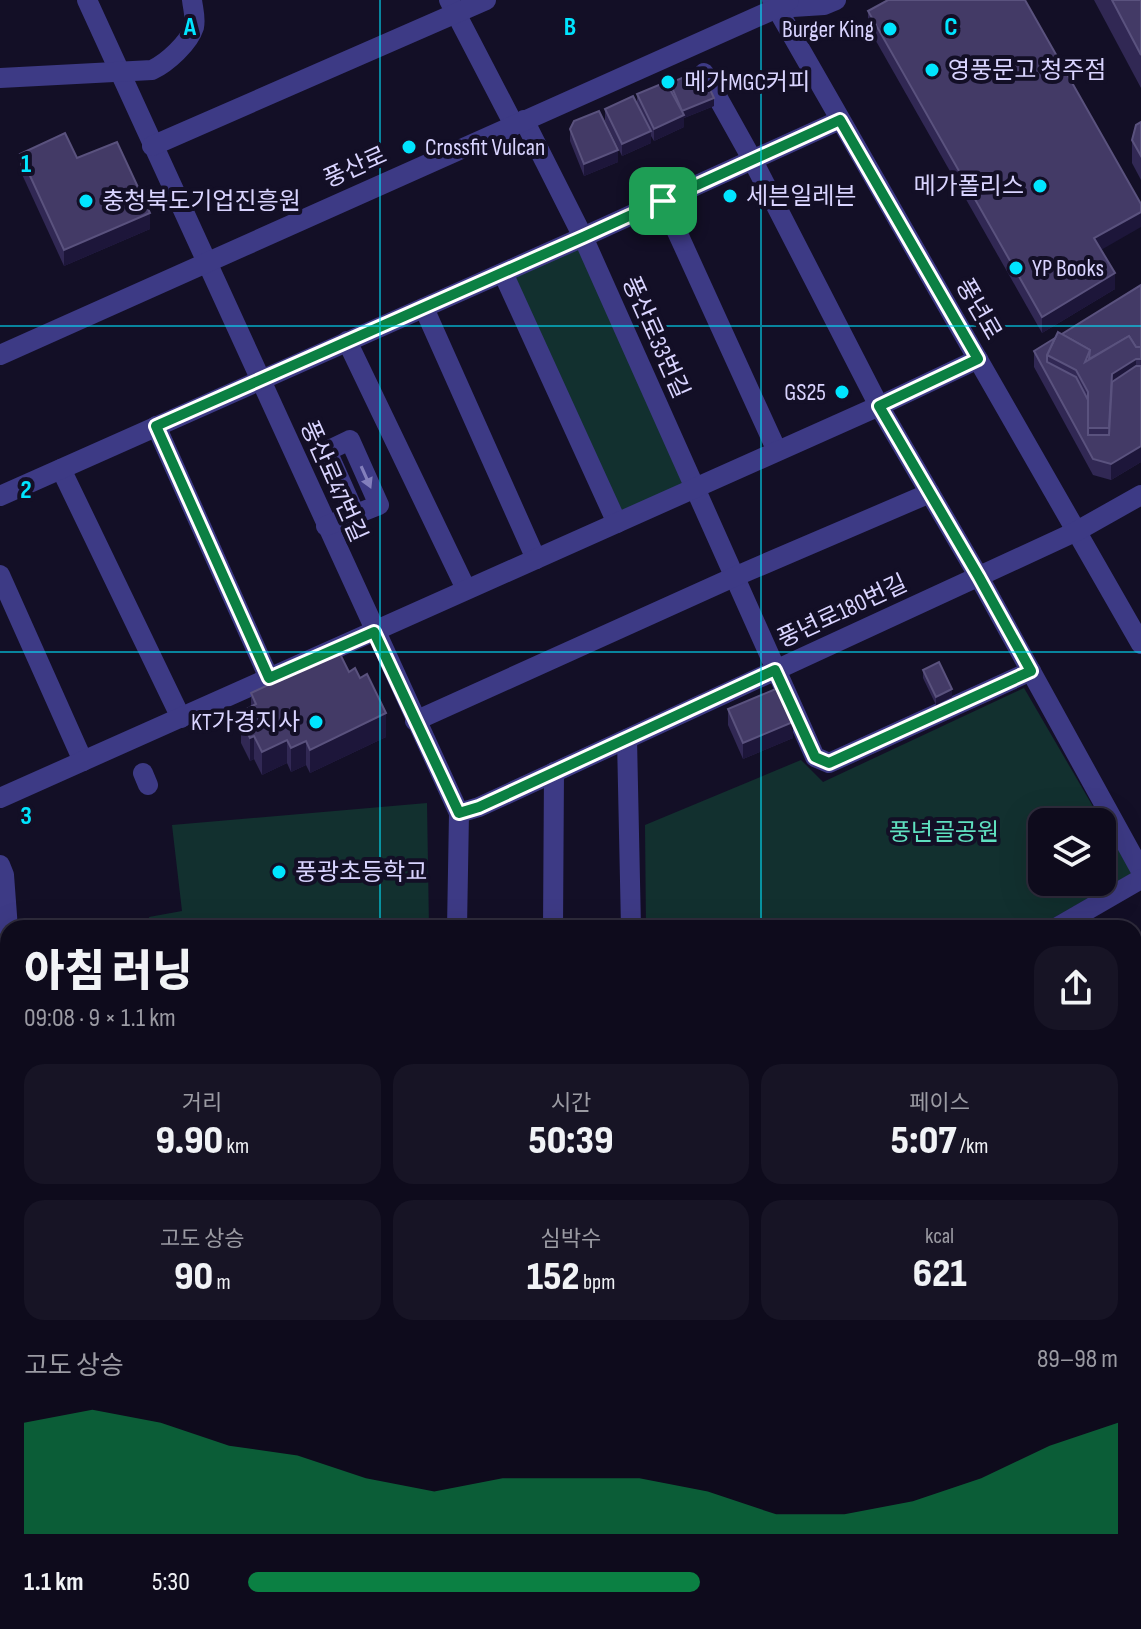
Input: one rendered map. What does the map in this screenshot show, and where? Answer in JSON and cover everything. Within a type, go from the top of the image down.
[{"type":"street","name":"풍산로47번길","points":[[87,0],[459,813],[457,920]]},
{"type":"street","points":[[0,78],[152,70],[163,64],[191,33],[195,23],[192,0]]},
{"type":"street","points":[[152,146],[453,7],[486,0]]},
{"type":"street","name":"풍산로","points":[[0,355],[779,3],[824,5],[836,0]]},
{"type":"street","name":"풍년로","points":[[779,3],[840,120],[1141,644]]},
{"type":"street","name":"풍산로33번길","points":[[453,7],[583,237],[815,757],[829,763],[1031,671]]},
{"type":"street","points":[[704,73],[752,159],[879,406],[979,577],[1141,871]]},
{"type":"street","points":[[0,496],[840,120]]},
{"type":"street","points":[[663,201],[777,451]]},
{"type":"street","points":[[503,273],[617,523]]},
{"type":"street","points":[[424,308],[536,559]]},
{"type":"street","points":[[347,341],[466,589]]},
{"type":"street","points":[[0,798],[978,359]]},
{"type":"street","points":[[156,426],[269,678]]},
{"type":"street","points":[[61,469],[181,718]]},
{"type":"street","points":[[415,721],[734,577],[930,493]]},
{"type":"street","name":"풍년로180번길","points":[[459,813],[479,807],[979,577],[1077,531],[1141,495]]},
{"type":"street","points":[[326,526],[355,514]]},
{"type":"street","points":[[0,575],[83,761]]},
{"type":"street","points":[[627,739],[631,920]]},
{"type":"street","points":[[553,918],[554,772]]},
{"type":"street","points":[[0,865],[4,875],[7,920]]},
{"type":"street","points":[[1070,920],[1141,879]]},
{"type":"green space","points":[[579,246],[683,484],[622,511],[513,276]]},
{"type":"green space","name":"풍년골공원","points":[[1024,688],[1094,808],[1028,808],[1028,896],[1092,896],[1050,920],[646,920],[645,825],[801,760],[823,782]]},
{"type":"green space","name":"풍광초등학교","points":[[427,803],[429,920],[149,920],[149,917],[182,911],[172,825]]},
{"type":"green space","name":"풍년골공원","points":[[1116,846],[1132,873],[1116,882]]},
{"type":"building","name":"메가폴리스","points":[[888,0],[1025,0],[1141,204],[1141,212],[1094,238],[1115,273],[1042,317],[868,11]]},
{"type":"building","points":[[1112,0],[1141,0],[1141,55]]},
{"type":"building","points":[[701,70],[714,98],[682,111],[670,83]]},
{"type":"building","points":[[666,82],[684,115],[654,129],[637,94]]},
{"type":"building","points":[[633,96],[651,131],[622,144],[605,109]]},
{"type":"building","points":[[599,111],[618,150],[584,164],[570,129],[574,121]]},
{"type":"building","points":[[1141,122],[1141,156],[1132,140],[1136,125]]},
{"type":"building","name":"충청북도기업진흥원","points":[[65,133],[77,158],[117,142],[150,213],[64,250],[20,154]]},
{"type":"building","points":[[1141,285],[1141,347],[1136,347],[1129,336],[1089,359],[1090,350],[1062,334]]},
{"type":"building","points":[[1058,332],[1090,350],[1085,362],[1129,336],[1136,347],[1141,347],[1141,359],[1112,374],[1109,428],[1088,428],[1088,392],[1076,370],[1047,355]]},
{"type":"building","points":[[1055,338],[1047,362],[1076,377],[1088,400],[1088,435],[1109,435],[1112,382],[1136,366],[1141,366],[1141,446],[1111,464],[1093,459],[1034,351]]},
{"type":"building","name":"KT가경지사","points":[[339,652],[349,672],[355,668],[360,678],[367,674],[386,713],[310,750],[306,741],[291,748],[287,740],[262,752],[241,720],[246,718],[243,711],[256,704],[251,693]]},
{"type":"building","points":[[939,662],[952,689],[936,697],[923,670]]},
{"type":"building","points":[[778,688],[793,722],[743,743],[728,709]]},
{"type":"place","name":"Burger King","points":[[890,29]]},
{"type":"place","name":"영풍문고 청주점","points":[[932,70]]},
{"type":"place","name":"메가MGC커피","points":[[668,82]]},
{"type":"place","name":"Crossfit Vulcan","points":[[409,147]]},
{"type":"place","name":"메가폴리스","points":[[1040,186]]},
{"type":"place","name":"세븐일레븐","points":[[730,196]]},
{"type":"place","name":"충청북도기업진흥원","points":[[86,201]]},
{"type":"place","name":"YP Books","points":[[1016,268]]},
{"type":"place","name":"GS25","points":[[842,392]]},
{"type":"place","name":"KT가경지사","points":[[316,722]]},
{"type":"place","name":"풍광초등학교","points":[[279,872]]},
{"type":"route","points":[[840,120],[978,359],[879,406],[1031,671],[829,763],[815,757],[775,670],[479,807],[459,813],[374,632],[269,678],[156,426],[663,201],[840,120]]}]
